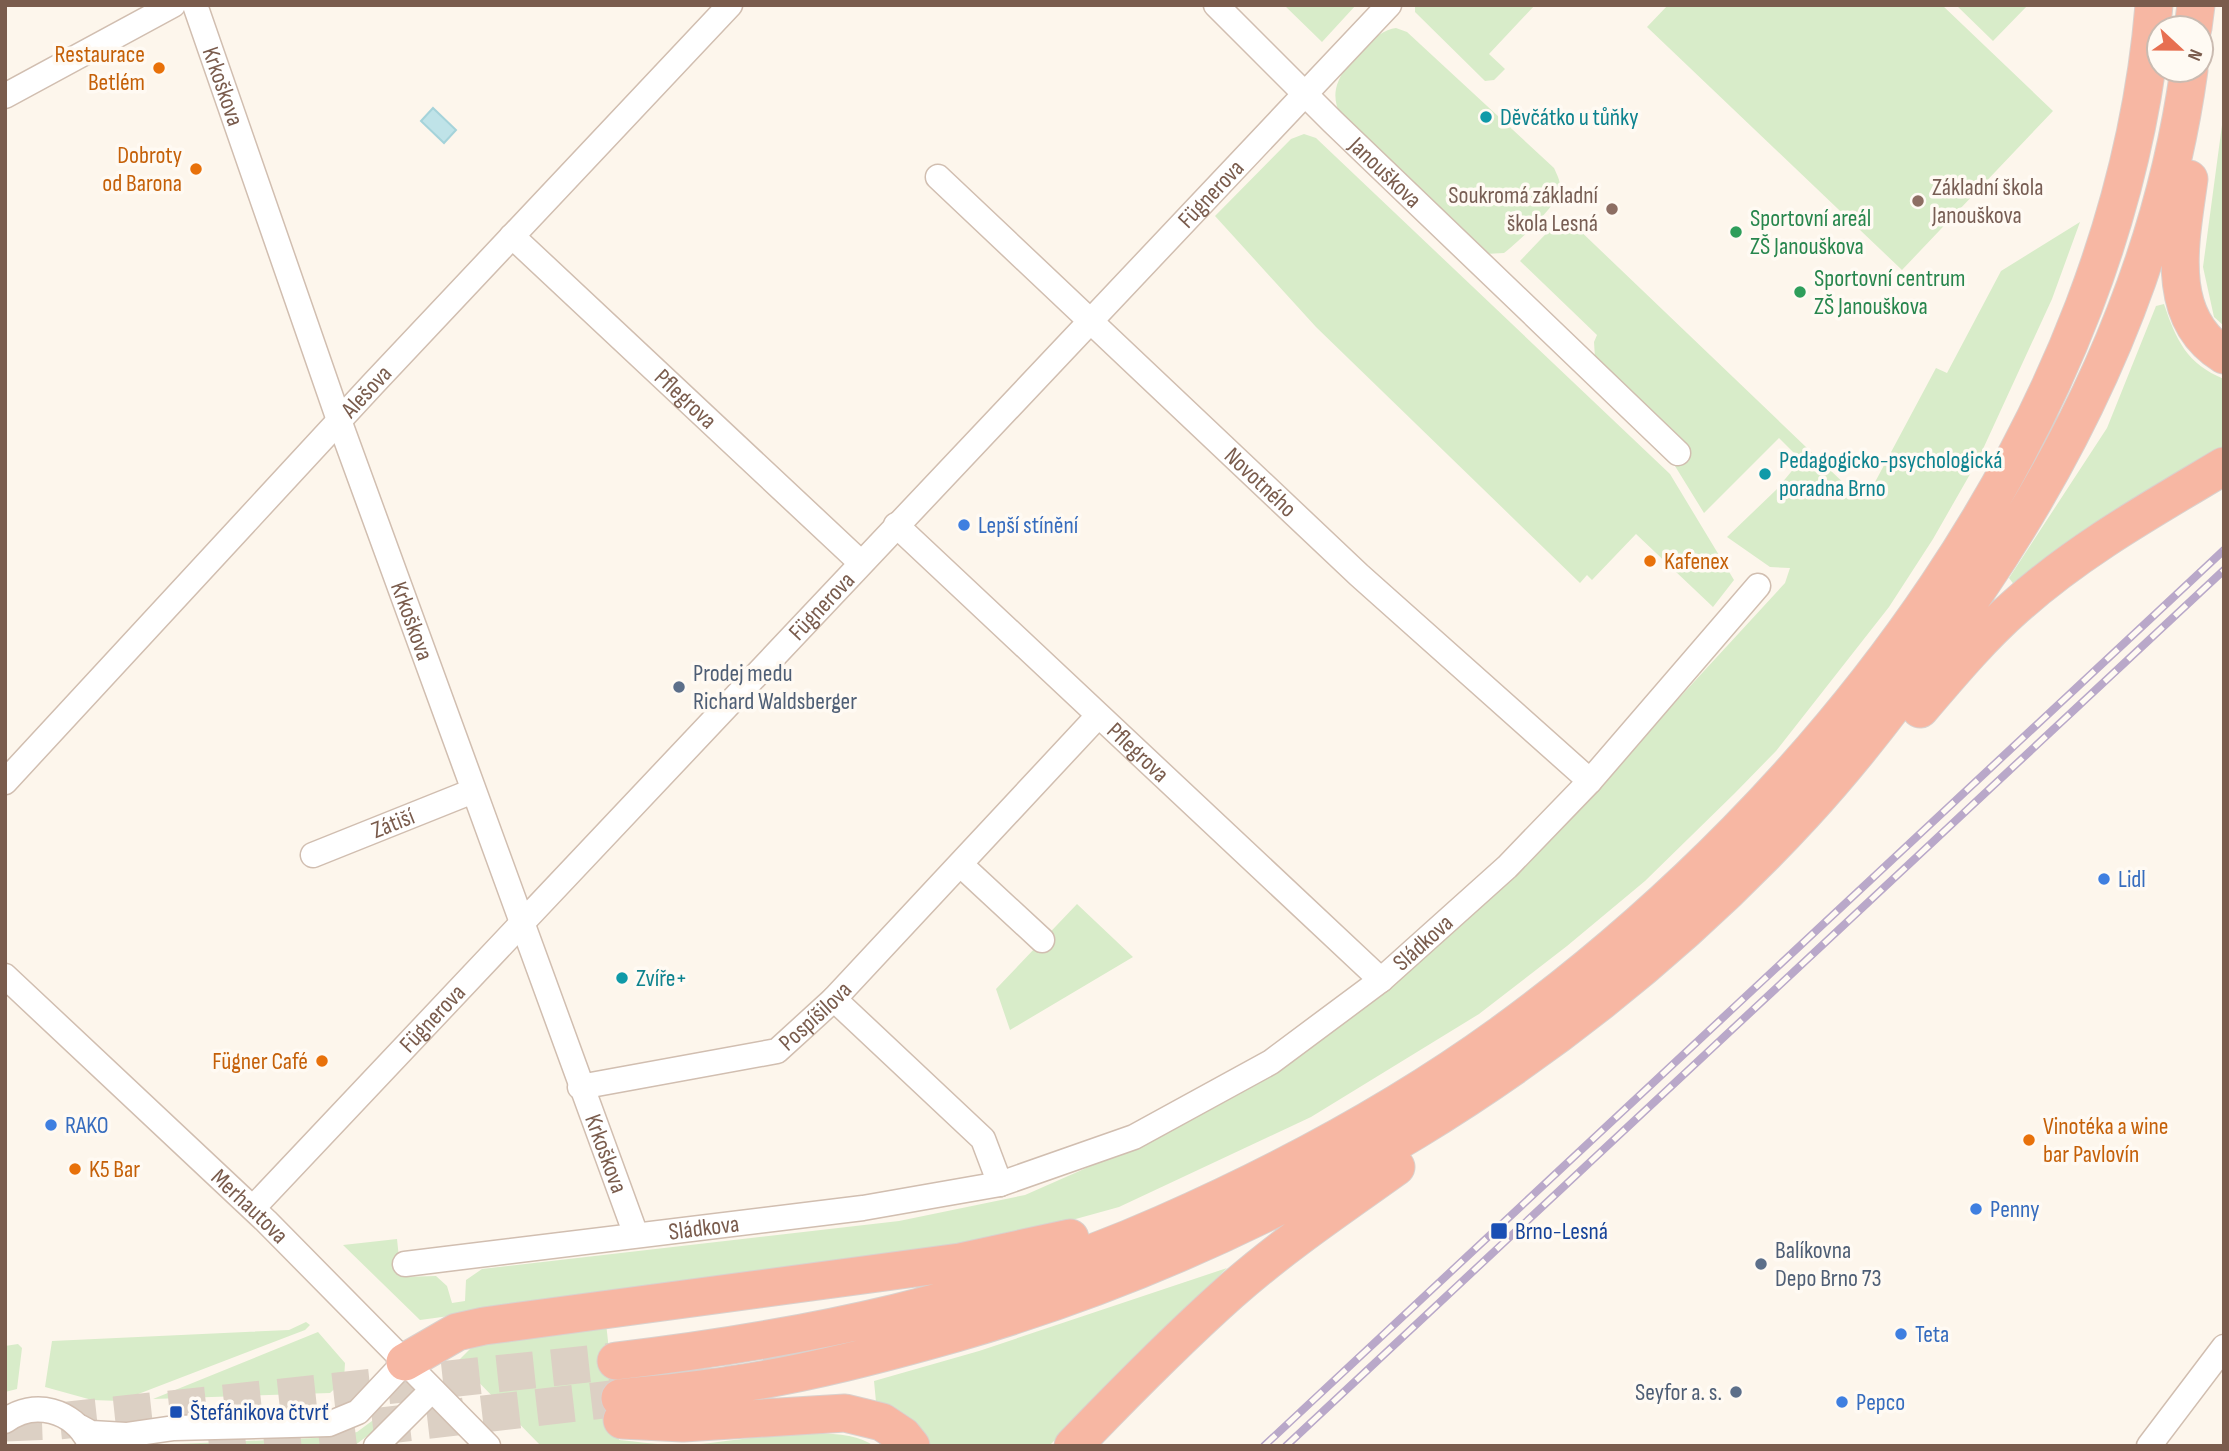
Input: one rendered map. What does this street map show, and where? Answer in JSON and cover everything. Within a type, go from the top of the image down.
[{"type":"highway","points":[[616,1361],[726,1348],[912,1311],[1084,1256],[1252,1184],[1330,1142],[1498,1037],[1570,982],[1710,858],[1811,751],[1869,680],[1966,540],[2039,410],[2075,328],[2120,199],[2151,49],[2154,5]]},
{"type":"highway","points":[[1073,1446],[1167,1349],[1282,1248],[1453,1126],[1534,1052],[1671,943],[1763,855],[1847,764],[1921,669],[2001,555],[2074,431],[2110,355],[2146,260],[2182,122],[2187,84]]},
{"type":"highway","points":[[2196,84],[2194,129],[2179,269],[2182,295],[2193,324],[2203,339],[2224,355]]},
{"type":"highway","points":[[1763,855],[1834,799],[2015,607],[2130,522],[2224,466]]},
{"type":"highway","points":[[911,1446],[903,1436],[882,1422],[845,1413],[683,1423],[621,1409],[817,1368],[957,1333],[1097,1287],[1180,1254],[1352,1169],[1534,1052]]},
{"type":"highway","points":[[405,1362],[457,1332],[484,1325],[971,1260],[1076,1236],[1152,1208],[1252,1184]]},
{"type":"street","points":[[5,96],[173,5]]},
{"type":"street","name":"Krkoškova","points":[[195,5],[340,423],[636,1235]]},
{"type":"street","name":"Alešova","points":[[5,782],[730,5]]},
{"type":"street","name":"Janouškova","points":[[1216,5],[1678,453]]},
{"type":"street","name":"Fügnerova","points":[[253,1208],[860,562],[1090,323],[1304,92],[1389,5]]},
{"type":"street","name":"Novotného","points":[[938,177],[1359,575],[1590,781]]},
{"type":"street","name":"Pflegrova","points":[[512,236],[860,562]]},
{"type":"street","name":"Pflegrova","points":[[896,525],[1381,980]]},
{"type":"street","name":"Sládkova","points":[[405,1264],[863,1208],[1000,1184],[1133,1137],[1271,1062],[1381,980],[1507,867],[1590,781],[1758,586]]},
{"type":"street","name":"Pospíšilova","points":[[580,1087],[777,1051],[834,999],[1098,716]]},
{"type":"street","name":"Zátiší","points":[[313,855],[473,791]]},
{"type":"street","points":[[961,865],[1042,940]]},
{"type":"street","name":"Merhautova","points":[[5,976],[253,1208],[488,1446]]},
{"type":"street","points":[[834,999],[983,1139],[1000,1184]]},
{"type":"street","points":[[2149,1446],[2224,1347]]},
{"type":"street","points":[[5,1421],[19,1413],[43,1409],[70,1419],[85,1437],[126,1435],[174,1428],[329,1424],[358,1412],[405,1362]]},
{"type":"street","points":[[376,1446],[432,1390]]},
{"type":"green space","points":[[1284,5],[1356,5],[1322,42]]},
{"type":"green space","points":[[1415,5],[1535,5],[1489,54],[1505,69],[1494,80],[1485,81],[1415,12]]},
{"type":"green space","points":[[1668,5],[1942,5],[2053,111],[1902,270],[1647,27]]},
{"type":"green space","points":[[1956,5],[2028,5],[1993,41]]},
{"type":"green space","points":[[1396,28],[1407,32],[1554,168],[1560,188],[1554,202],[1534,226],[1504,253],[1485,254],[1340,116],[1335,93],[1344,70],[1369,42]]},
{"type":"green space","points":[[2224,110],[2224,326],[2214,317],[2203,267]]},
{"type":"green space","points":[[1304,134],[1316,138],[1670,474],[1734,580],[1713,607],[1636,534],[1592,580],[1587,575],[1580,583],[1316,327],[1215,216],[1291,139]]},
{"type":"green space","points":[[1560,219],[1572,223],[1851,490],[1874,484],[1936,368],[1947,373],[2001,271],[2080,222],[2052,299],[1977,462],[1933,539],[1889,607],[1776,751],[1645,881],[1479,1014],[1311,1117],[1119,1207],[993,1242],[420,1320],[343,1245],[397,1239],[401,1277],[436,1276],[447,1286],[452,1303],[465,1301],[466,1280],[482,1269],[899,1221],[1025,1195],[1143,1143],[1517,874],[1785,583],[1790,568],[1770,567],[1727,537],[1776,490],[1801,460],[1779,438],[1704,513],[1675,466],[1691,450],[1595,358],[1594,342],[1597,335],[1520,261]]},
{"type":"green space","points":[[2164,304],[2173,329],[2192,358],[2211,373],[2224,379],[2224,452],[2015,586],[2009,578],[2107,428],[2156,306]]},
{"type":"green space","points":[[1077,904],[1133,957],[1010,1030],[996,989]]},
{"type":"green space","points":[[1227,1268],[1049,1446],[927,1446],[876,1402],[874,1381],[979,1351]]},
{"type":"green space","points":[[306,1322],[310,1325],[305,1330],[120,1401],[92,1400],[45,1387],[52,1341],[289,1330]]},
{"type":"green space","points":[[606,1323],[619,1440],[688,1445],[811,1433],[858,1438],[874,1446],[541,1446],[458,1361],[478,1341]]},
{"type":"green space","points":[[318,1332],[345,1363],[344,1380],[330,1393],[153,1399]]},
{"type":"green space","points":[[18,1344],[22,1348],[17,1389],[5,1392],[5,1346]]},
{"type":"green space","points":[[376,1418],[383,1424],[354,1446],[134,1446],[336,1437],[357,1432]]},
{"type":"water","points":[[433,108],[456,130],[444,143],[421,121]]},
{"type":"tunnel","points":[[5,1423],[58,1421],[616,1361]]},
{"type":"tunnel","points":[[209,1446],[620,1398]]},
{"type":"railway","points":[[1264,1446],[2224,550]]},
{"type":"railway","points":[[1286,1446],[2224,570]]},
{"type":"place","name":"Restaurace Betlém","points":[[159,68]]},
{"type":"place","name":"Děvčátko u tůňky","points":[[1486,117]]},
{"type":"place","name":"Dobroty od Barona","points":[[196,169]]},
{"type":"place","name":"Základní škola Janouškova","points":[[1918,201]]},
{"type":"place","name":"Soukromá základní škola Lesná","points":[[1612,209]]},
{"type":"place","name":"Sportovní areál ZŠ Janouškova","points":[[1736,232]]},
{"type":"place","name":"Sportovní centrum ZŠ Janouškova","points":[[1800,292]]},
{"type":"place","name":"Pedagogicko-psychologická poradna Brno","points":[[1765,474]]},
{"type":"place","name":"Lepší stínění","points":[[964,525]]},
{"type":"place","name":"Kafenex","points":[[1650,561]]},
{"type":"place","name":"Prodej medu Richard Waldsberger","points":[[679,687]]},
{"type":"place","name":"Lidl","points":[[2104,879]]},
{"type":"place","name":"Zvíře+","points":[[622,978]]},
{"type":"place","name":"Fügner Café","points":[[322,1061]]},
{"type":"place","name":"RAKO","points":[[51,1125]]},
{"type":"place","name":"Vinotéka a wine bar Pavlovín","points":[[2029,1140]]},
{"type":"place","name":"K5 Bar","points":[[75,1169]]},
{"type":"place","name":"Penny","points":[[1976,1209]]},
{"type":"place","name":"Brno-Lesná","points":[[1499,1231]]},
{"type":"place","name":"Balíkovna Depo Brno 73","points":[[1761,1264]]},
{"type":"place","name":"Teta","points":[[1901,1334]]},
{"type":"place","name":"Seyfor a. s.","points":[[1736,1392]]},
{"type":"place","name":"Pepco","points":[[1842,1402]]},
{"type":"place","name":"Štefánikova čtvrť","points":[[176,1412]]}]
